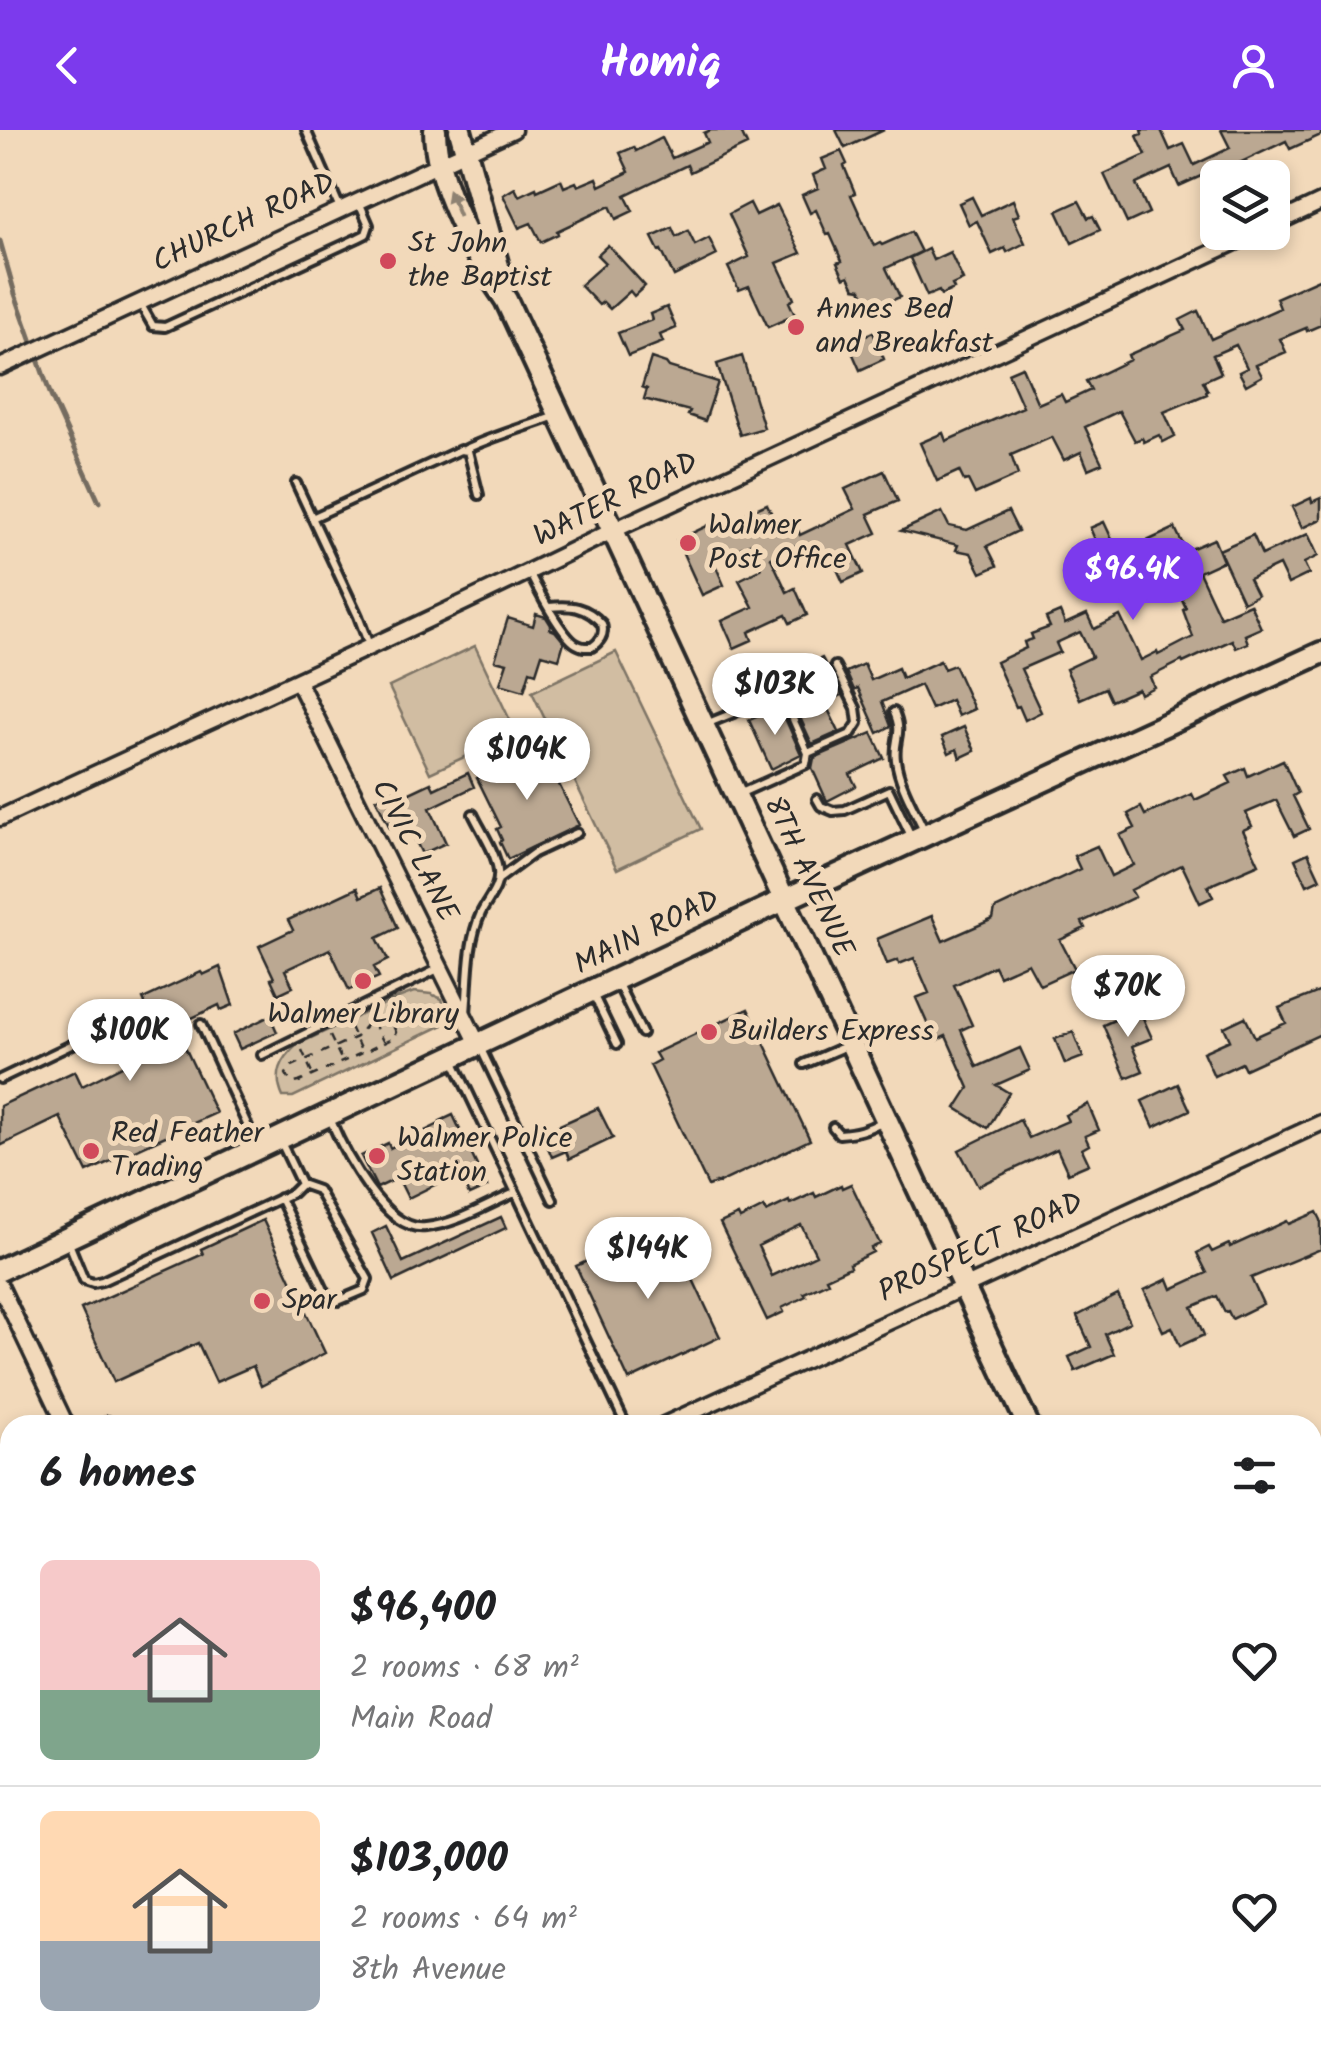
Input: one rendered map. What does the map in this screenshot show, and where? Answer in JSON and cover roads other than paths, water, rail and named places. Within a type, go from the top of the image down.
[{"type":"main road","name":"8TH AVENUE","points":[[435,130],[439,164],[471,241],[506,300],[560,414],[1023,1415]]},
{"type":"main road","name":"8TH AVENUE","points":[[460,130],[506,300]]},
{"type":"main road","name":"MAIN ROAD","points":[[0,1270],[786,899],[1321,653]]},
{"type":"street","name":"CHURCH ROAD","points":[[0,368],[512,130]]},
{"type":"street","points":[[1290,217],[1321,202]]},
{"type":"street","name":"WATER ROAD","points":[[0,818],[1219,250]]},
{"type":"street","name":"CIVIC LANE","points":[[298,681],[479,1046]]},
{"type":"street","name":"PROSPECT ROAD","points":[[686,1415],[1321,1122]]},
{"type":"street","points":[[0,1286],[61,1415]]},
{"type":"lane","points":[[306,130],[340,209]]},
{"type":"lane","points":[[139,303],[153,326],[164,327],[261,284],[366,234],[369,224],[358,201]]},
{"type":"lane","points":[[312,518],[455,450],[465,450],[488,438],[560,414]]},
{"type":"lane","points":[[465,450],[472,462],[479,495]]},
{"type":"lane","points":[[296,483],[370,646]]},
{"type":"lane","points":[[530,573],[548,607],[573,642],[592,647],[602,638],[602,624],[584,609],[572,605],[548,607]]},
{"type":"lane","points":[[808,753],[851,734],[858,723],[856,708],[835,666]]},
{"type":"lane","points":[[704,724],[773,697],[784,700],[809,759],[806,764],[737,795]]},
{"type":"lane","points":[[894,712],[900,726],[898,768],[920,839]]},
{"type":"lane","points":[[816,799],[821,806],[840,811],[890,790],[920,839]]},
{"type":"lane","points":[[466,1019],[474,935],[498,880],[494,857],[472,814]]},
{"type":"lane","points":[[498,880],[534,854],[576,833]]},
{"type":"lane","points":[[262,1055],[442,968]]},
{"type":"lane","points":[[617,980],[642,1033]]},
{"type":"lane","points":[[592,992],[617,1044]]},
{"type":"lane","points":[[202,1024],[258,1149]]},
{"type":"lane","points":[[0,1079],[94,1034]]},
{"type":"lane","points":[[804,1064],[852,1044]]},
{"type":"lane","points":[[479,1046],[553,1200]]},
{"type":"lane","points":[[452,1058],[621,1415]]},
{"type":"lane","points":[[328,1115],[346,1154],[370,1189],[396,1218],[410,1226],[425,1228],[443,1223],[514,1193]]},
{"type":"lane","points":[[833,1127],[840,1134],[851,1134],[886,1119]]},
{"type":"lane","points":[[279,1139],[301,1184],[318,1190],[368,1279],[364,1290],[342,1300],[327,1296],[280,1198]]},
{"type":"lane","points":[[67,1240],[84,1280],[94,1283],[280,1198],[301,1184]]},
{"type":"waterway","points":[[0,241],[51,396],[99,502]]},
{"type":"place","name":"St John the Baptist","points":[[388,261]]},
{"type":"place","name":"Annes Bed and Breakfast","points":[[796,327]]},
{"type":"place","name":"Walmer Post Office","points":[[688,543]]},
{"type":"place","name":"Walmer Library","points":[[363,981]]},
{"type":"place","name":"Builders Express","points":[[709,1032]]},
{"type":"place","name":"Red Feather Trading","points":[[91,1151]]},
{"type":"place","name":"Walmer Police Station","points":[[377,1156]]},
{"type":"place","name":"Spar","points":[[262,1301]]}]
